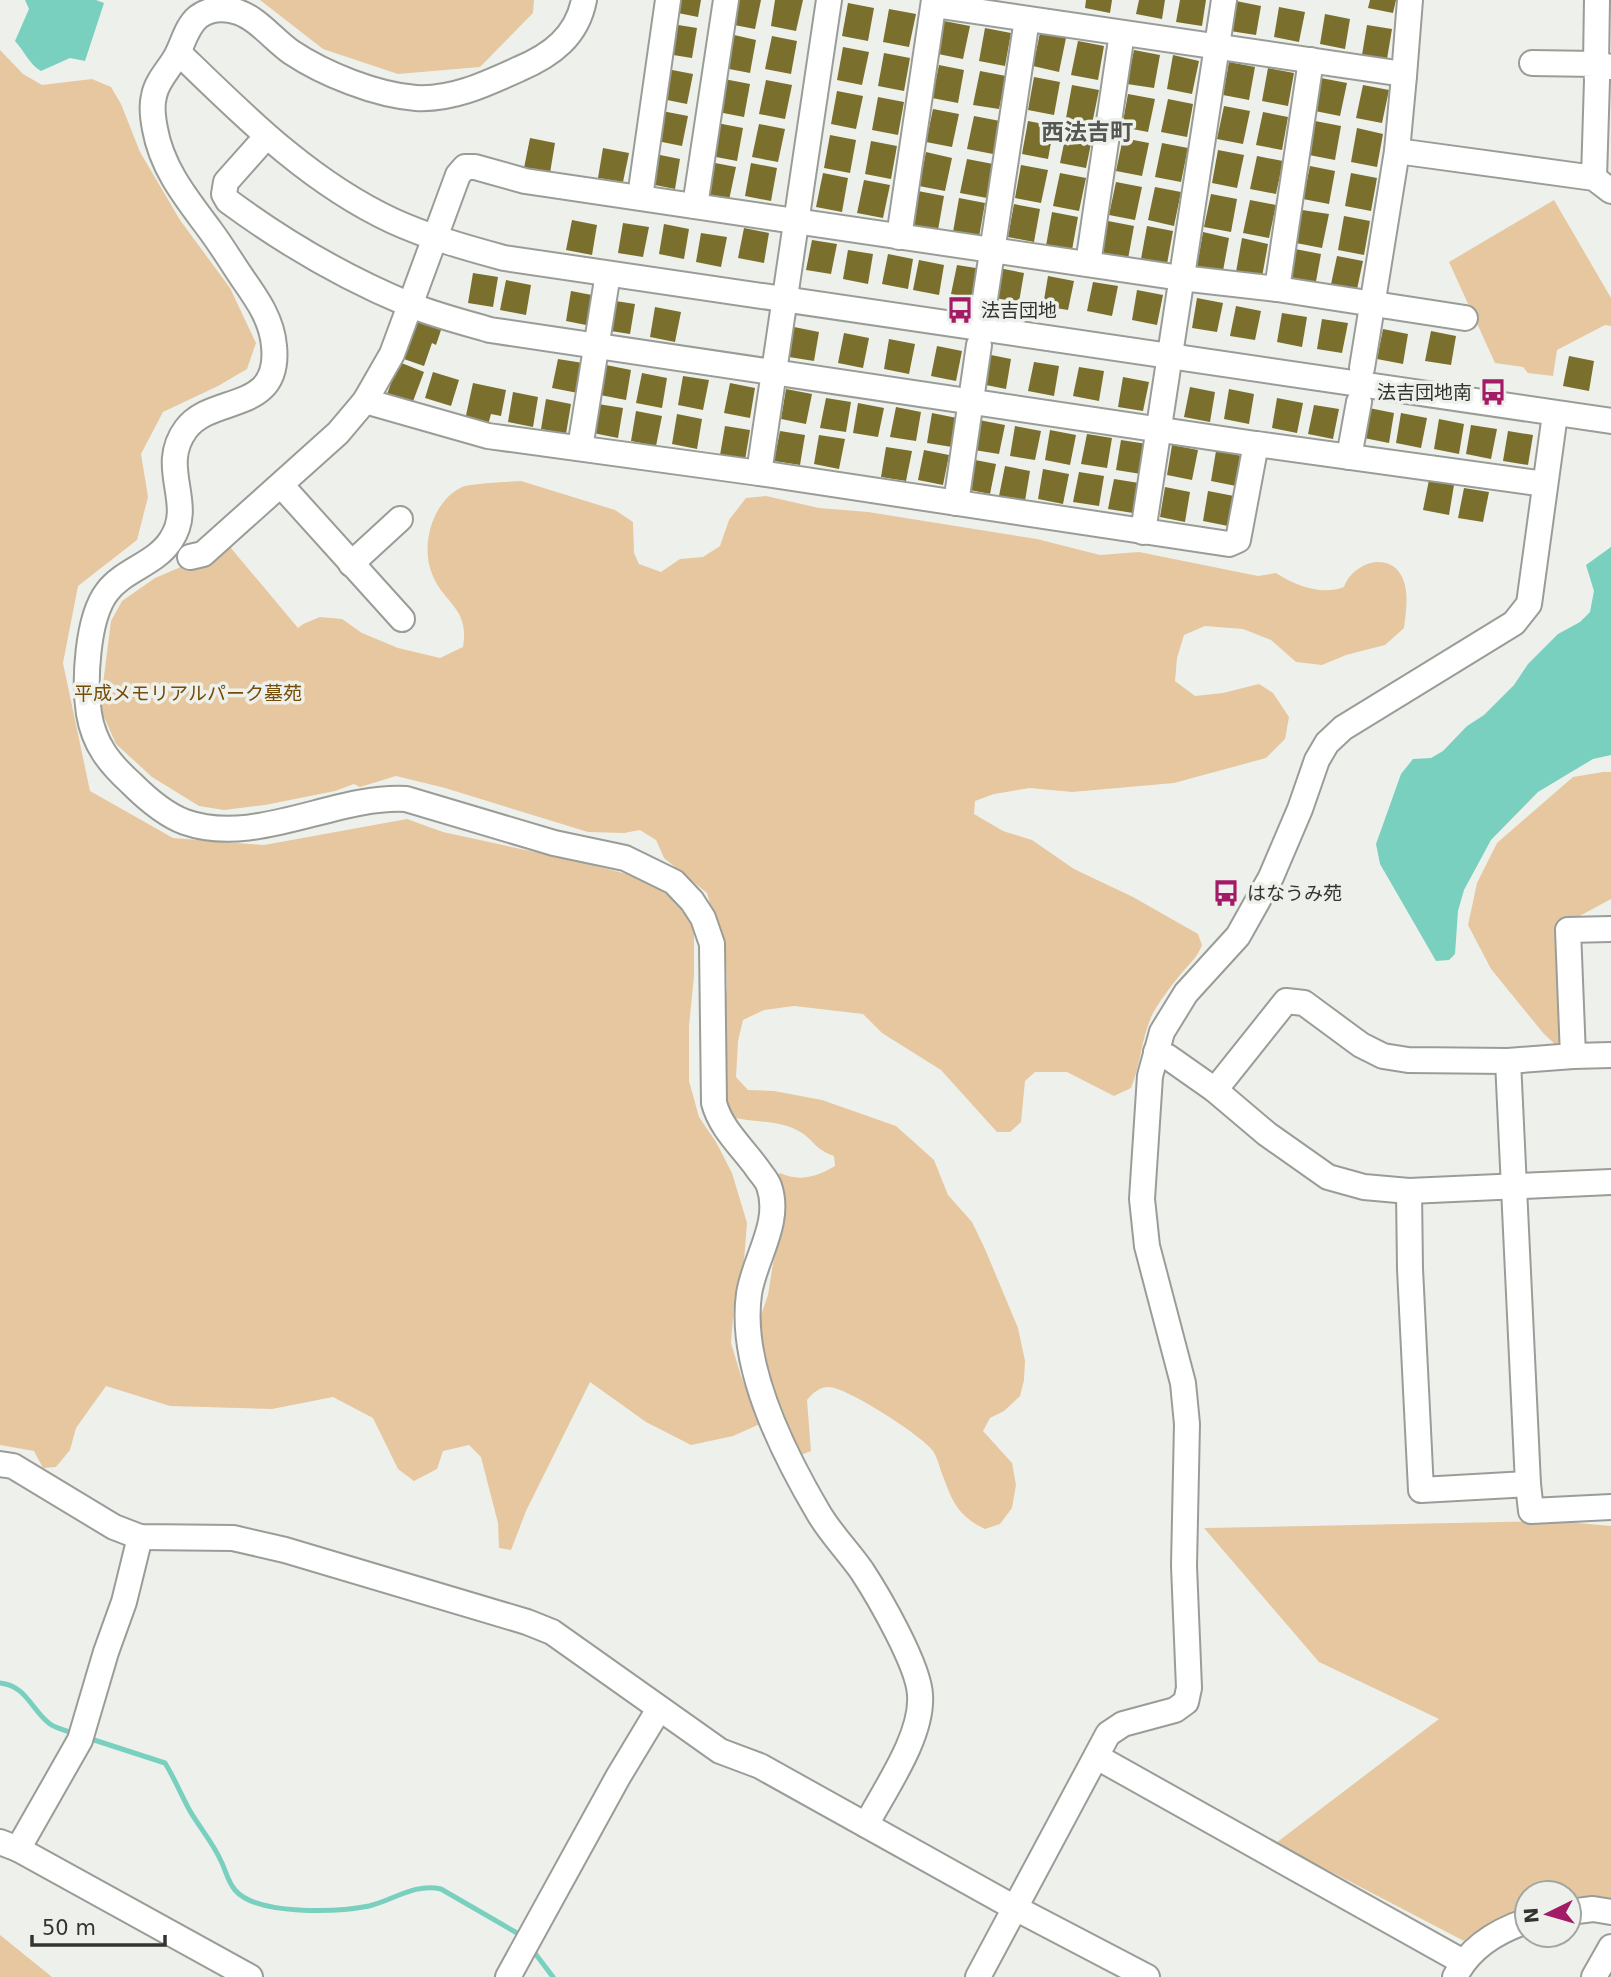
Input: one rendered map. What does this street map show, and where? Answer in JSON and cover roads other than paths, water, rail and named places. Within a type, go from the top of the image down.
[{"type":"street","points":[[584,0],[580,17],[571,34],[558,48],[537,62],[480,86],[435,97],[415,98],[395,94],[336,75],[290,51],[245,15],[226,9],[209,11],[198,17],[185,36],[179,54],[153,97],[156,137],[188,202],[256,295],[271,328],[274,360],[270,375],[251,398],[200,415],[188,426],[178,442],[173,456],[180,502],[175,536],[163,551],[108,589],[96,615],[86,686],[92,729],[101,751],[112,765],[139,791],[182,821],[219,828],[248,826],[272,823],[359,802],[386,798],[407,799],[554,843],[625,858],[674,882],[692,901],[712,944],[714,1103],[718,1118],[769,1186],[771,1220],[749,1290],[746,1319],[760,1390],[782,1442],[818,1513],[863,1573],[916,1673],[920,1695],[918,1721],[905,1752],[866,1825]]},
{"type":"street","points":[[640,197],[668,0]]},
{"type":"street","points":[[695,206],[726,0]]},
{"type":"street","points":[[759,472],[829,0]]},
{"type":"street","points":[[1143,532],[1224,0]]},
{"type":"street","points":[[1362,368],[1397,150],[1410,0]]},
{"type":"street","points":[[1397,150],[1603,185],[1597,80],[1603,66],[1597,0]]},
{"type":"street","points":[[899,237],[930,2],[1027,19],[1397,72],[1404,76]]},
{"type":"street","points":[[983,312],[1027,19]]},
{"type":"street","points":[[1088,264],[1122,33]]},
{"type":"street","points":[[179,54],[266,137],[309,171],[352,199],[393,221],[505,258],[1611,421]]},
{"type":"street","points":[[1277,289],[1311,60]]},
{"type":"street","points":[[1532,63],[1603,66]]},
{"type":"street","points":[[266,137],[226,182],[224,194],[228,201],[274,236],[326,266],[410,305],[490,330],[1256,444],[1545,484]]},
{"type":"street","points":[[190,557],[203,554],[282,485],[338,433],[365,401],[392,354],[458,175],[466,167],[525,181],[1465,318]]},
{"type":"street","points":[[580,448],[606,286]]},
{"type":"street","points":[[956,503],[979,345]]},
{"type":"street","points":[[365,401],[488,436],[759,472],[1229,544],[1238,540],[1256,444]]},
{"type":"street","points":[[1349,457],[1359,402]]},
{"type":"street","points":[[978,1977],[1108,1734],[1123,1724],[1175,1710],[1186,1702],[1189,1688],[1184,1566],[1186,1424],[1183,1383],[1147,1246],[1142,1199],[1150,1076],[1162,1032],[1186,993],[1238,936],[1271,877],[1317,760],[1327,743],[1343,727],[1514,623],[1529,604],[1555,414]]},
{"type":"street","points":[[282,485],[402,619]]},
{"type":"street","points":[[351,564],[400,519]]},
{"type":"street","points":[[1573,1056],[1569,930],[1611,929]]},
{"type":"street","points":[[1215,1090],[1286,1001],[1304,1003],[1361,1045],[1383,1056],[1408,1060],[1508,1061],[1611,1055]]},
{"type":"street","points":[[1156,1052],[1168,1057],[1215,1090],[1267,1134],[1328,1177],[1364,1186],[1409,1191],[1611,1182]]},
{"type":"street","points":[[1508,1061],[1531,1511],[1611,1507]]},
{"type":"street","points":[[1409,1191],[1410,1283],[1421,1490],[1528,1484]]},
{"type":"street","points":[[0,1464],[13,1466],[114,1527],[141,1537],[233,1538],[285,1550],[527,1622],[552,1632],[720,1751],[760,1766],[1015,1908],[1147,1977]]},
{"type":"street","points":[[141,1537],[124,1602],[82,1733],[9,1845],[250,1977]]},
{"type":"street","points":[[508,1977],[618,1777],[659,1709]]},
{"type":"street","points":[[1097,1757],[1459,1969],[1501,1931],[1513,1926]]},
{"type":"street","points":[[1583,1910],[1611,1912]]},
{"type":"street","points":[[1594,1977],[1611,1947]]},
{"type":"waterway","points":[[0,1683],[17,1689],[50,1724],[76,1734]]},
{"type":"waterway","points":[[88,1738],[165,1763],[190,1811],[218,1854],[231,1884],[246,1898],[279,1908],[338,1910],[369,1906],[422,1888],[441,1889],[522,1938]]},
{"type":"waterway","points":[[531,1948],[553,1977]]},
{"type":"place","name":"法吉団地","points":[[960,310]]},
{"type":"place","name":"法吉団地南","points":[[1493,392]]},
{"type":"place","name":"はなうみ苑","points":[[1226,893]]},
{"type":"district","name":"西法吉町","points":[[1087,132]]},
{"type":"park label","name":"平成メモリアルパーク墓苑","points":[[188,693]]}]
